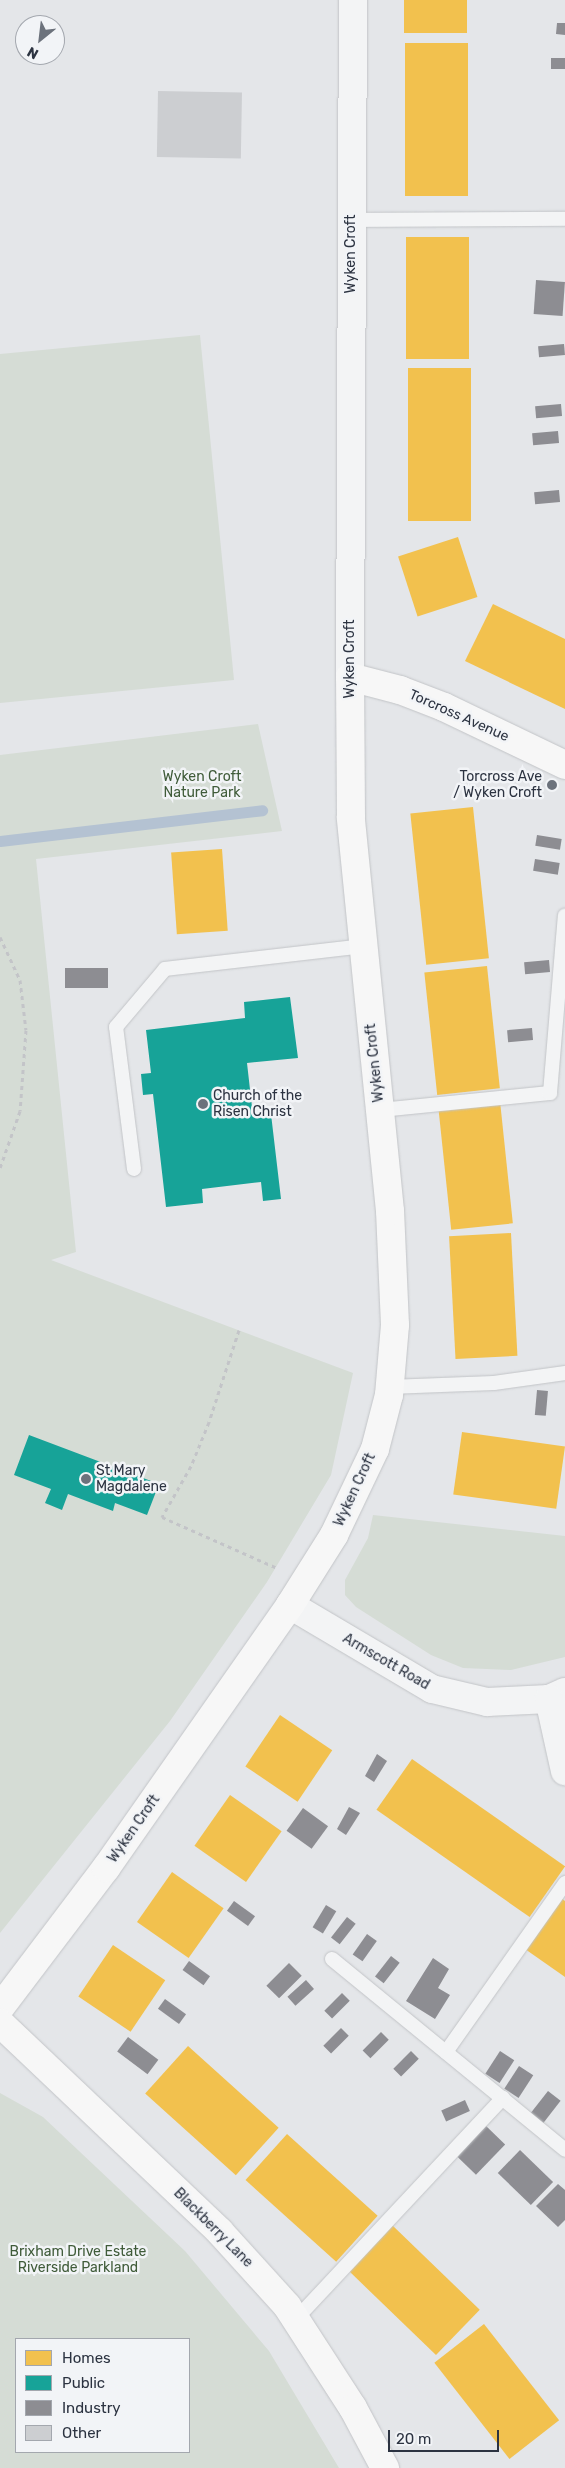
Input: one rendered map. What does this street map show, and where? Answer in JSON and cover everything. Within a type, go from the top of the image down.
[{"type":"street","name":"Wyken Croft","points":[[0,2008],[112,1860],[306,1580],[363,1478],[375,1449],[389,1387],[394,1325],[390,1211],[351,817],[353,0]]},
{"type":"street","name":"Torcross Avenue","points":[[350,677],[400,690],[444,707],[565,766]]},
{"type":"street","name":"Armscott Road","points":[[290,1605],[432,1689],[487,1702],[557,1695],[565,1771]]},
{"type":"street","name":"Blackberry Lane","points":[[0,2023],[220,2232],[296,2319],[353,2408],[384,2468]]},
{"type":"lane","points":[[351,220],[565,219]]},
{"type":"lane","points":[[550,1093],[565,916]]},
{"type":"lane","points":[[134,1169],[116,1027],[165,969],[364,946]]},
{"type":"lane","points":[[380,1110],[565,1090]]},
{"type":"lane","points":[[389,1387],[494,1383],[565,1373]]},
{"type":"lane","points":[[446,2052],[565,1883]]},
{"type":"lane","points":[[332,1960],[565,2150]]},
{"type":"lane","points":[[296,2319],[503,2098]]},
{"type":"path","points":[[0,937],[20,980],[26,1030],[20,1111],[0,1168]]},
{"type":"path","points":[[239,1330],[210,1422],[191,1466],[162,1517],[306,1580]]},
{"type":"green space","points":[[200,335],[234,680],[0,703],[0,354]]},
{"type":"green space","name":"Wyken Croft Nature Park","points":[[258,724],[282,831],[36,859],[76,1252],[51,1260],[353,1373],[331,1475],[267,1582],[170,1721],[0,1933],[0,755]]},
{"type":"green space","points":[[373,1515],[565,1536],[565,1657],[511,1670],[463,1668],[431,1655],[356,1607],[345,1595],[345,1580],[368,1538]]},
{"type":"green space","name":"Brixham Drive Estate Riverside Parkland","points":[[0,2093],[43,2117],[185,2251],[269,2351],[339,2468],[0,2468]]},
{"type":"building: Homes","points":[[404,0],[467,0],[467,33],[404,33]]},
{"type":"building: Homes","points":[[405,43],[468,43],[468,196],[405,196]]},
{"type":"building: Homes","points":[[406,237],[469,237],[469,359],[406,359]]},
{"type":"building: Homes","points":[[408,368],[471,368],[471,521],[408,521]]},
{"type":"building: Homes","points":[[458,537],[477,597],[418,616],[398,556]]},
{"type":"building: Homes","points":[[493,604],[565,639],[565,709],[465,661]]},
{"type":"building: Homes","points":[[473,807],[489,958],[426,965],[410,814]]},
{"type":"building: Homes","points":[[222,849],[228,931],[177,934],[171,853]]},
{"type":"building: Homes","points":[[487,966],[500,1088],[437,1095],[424,973]]},
{"type":"building: Homes","points":[[500,1101],[513,1223],[451,1230],[438,1107]]},
{"type":"building: Homes","points":[[511,1233],[517,1356],[456,1359],[449,1236]]},
{"type":"building: Homes","points":[[462,1432],[565,1446],[556,1509],[453,1494]]},
{"type":"building: Homes","points":[[280,1715],[332,1750],[298,1802],[245,1766]]},
{"type":"building: Homes","points":[[412,1759],[565,1866],[530,1917],[376,1810]]},
{"type":"building: Homes","points":[[230,1795],[282,1831],[246,1882],[194,1846]]},
{"type":"building: Homes","points":[[172,1872],[224,1908],[189,1958],[137,1922]]},
{"type":"building: Homes","points":[[560,1897],[565,1901],[565,1977],[525,1949]]},
{"type":"building: Homes","points":[[113,1945],[165,1980],[131,2032],[78,1996]]},
{"type":"building: Homes","points":[[188,2046],[279,2128],[236,2175],[145,2094]]},
{"type":"building: Homes","points":[[287,2134],[378,2216],[336,2262],[246,2180]]},
{"type":"building: Homes","points":[[392,2225],[480,2310],[436,2355],[348,2270]]},
{"type":"building: Homes","points":[[484,2324],[559,2420],[509,2459],[434,2363]]},
{"type":"building: Public","name":"Church of the Risen Christ","points":[[290,997],[298,1058],[247,1063],[253,1116],[271,1114],[281,1199],[263,1201],[261,1182],[202,1189],[203,1203],[166,1207],[153,1094],[143,1095],[141,1074],[151,1073],[146,1030],[245,1018],[244,1002]]},
{"type":"building: Public","name":"St Mary Magdalene","points":[[29,1435],[159,1484],[147,1515],[115,1503],[113,1511],[68,1494],[62,1510],[45,1503],[51,1489],[14,1475]]},
{"type":"building: Industry","points":[[557,23],[565,23],[565,35],[556,34]]},
{"type":"building: Industry","points":[[551,58],[565,58],[565,69],[551,69]]},
{"type":"building: Industry","points":[[536,280],[565,282],[563,316],[534,314]]},
{"type":"building: Industry","points":[[564,344],[565,355],[539,357],[538,346]]},
{"type":"building: Industry","points":[[561,404],[562,416],[536,418],[535,406]]},
{"type":"building: Industry","points":[[558,431],[559,443],[533,445],[532,433]]},
{"type":"building: Industry","points":[[559,490],[560,502],[535,504],[534,492]]},
{"type":"building: Industry","points":[[537,835],[562,839],[560,850],[535,846]]},
{"type":"building: Industry","points":[[535,859],[560,863],[558,875],[533,871]]},
{"type":"building: Industry","points":[[549,960],[550,972],[525,974],[524,962]]},
{"type":"building: Industry","points":[[65,968],[108,968],[108,988],[65,988]]},
{"type":"building: Industry","points":[[532,1028],[533,1040],[508,1042],[507,1030]]},
{"type":"building: Industry","points":[[537,1390],[548,1391],[546,1416],[535,1415]]},
{"type":"building: Industry","points":[[377,1754],[387,1761],[374,1782],[365,1776]]},
{"type":"building: Industry","points":[[349,1807],[360,1813],[346,1835],[337,1829]]},
{"type":"building: Industry","points":[[303,1808],[328,1826],[312,1849],[287,1831]]},
{"type":"building: Industry","points":[[234,1901],[255,1916],[248,1926],[227,1911]]},
{"type":"building: Industry","points":[[326,1905],[336,1911],[323,1933],[313,1927]]},
{"type":"building: Industry","points":[[347,1917],[356,1924],[340,1944],[331,1937]]},
{"type":"building: Industry","points":[[367,1934],[377,1941],[362,1961],[353,1954]]},
{"type":"building: Industry","points":[[391,1956],[400,1963],[384,1983],[375,1976]]},
{"type":"building: Industry","points":[[433,1958],[449,1969],[438,1988],[450,1995],[435,2019],[406,2001]]},
{"type":"building: Industry","points":[[189,1961],[210,1976],[204,1985],[183,1970]]},
{"type":"building: Industry","points":[[289,1963],[302,1976],[279,1998],[266,1986]]},
{"type":"building: Industry","points":[[306,1980],[314,1989],[295,2006],[287,1997]]},
{"type":"building: Industry","points":[[342,1993],[350,2001],[332,2018],[324,2011]]},
{"type":"building: Industry","points":[[165,1999],[186,2014],[179,2024],[158,2009]]},
{"type":"building: Industry","points":[[341,2028],[349,2036],[331,2053],[323,2046]]},
{"type":"building: Industry","points":[[381,2032],[389,2040],[370,2058],[363,2050]]},
{"type":"building: Industry","points":[[128,2037],[158,2060],[148,2074],[117,2051]]},
{"type":"building: Industry","points":[[411,2051],[419,2059],[401,2076],[393,2069]]},
{"type":"building: Industry","points":[[500,2051],[514,2060],[500,2083],[485,2074]]},
{"type":"building: Industry","points":[[519,2066],[533,2075],[519,2098],[504,2089]]},
{"type":"building: Industry","points":[[548,2091],[561,2101],[543,2124],[530,2114]]},
{"type":"building: Industry","points":[[465,2100],[470,2111],[446,2122],[441,2111]]},
{"type":"building: Industry","points":[[485,2125],[505,2144],[476,2175],[456,2155]]},
{"type":"building: Industry","points":[[520,2150],[553,2182],[531,2205],[498,2173]]},
{"type":"building: Industry","points":[[558,2184],[565,2190],[565,2220],[558,2227],[536,2206]]},
{"type":"building: Other","points":[[158,91],[242,92],[241,158],[157,157]]},
{"type":"waterway","points":[[0,841],[262,810]]},
{"type":"place","name":"Torcross Ave / Wyken Croft","points":[[552,785]]},
{"type":"place","name":"Church of the Risen Christ","points":[[203,1104]]},
{"type":"place","name":"St Mary Magdalene","points":[[86,1479]]}]
